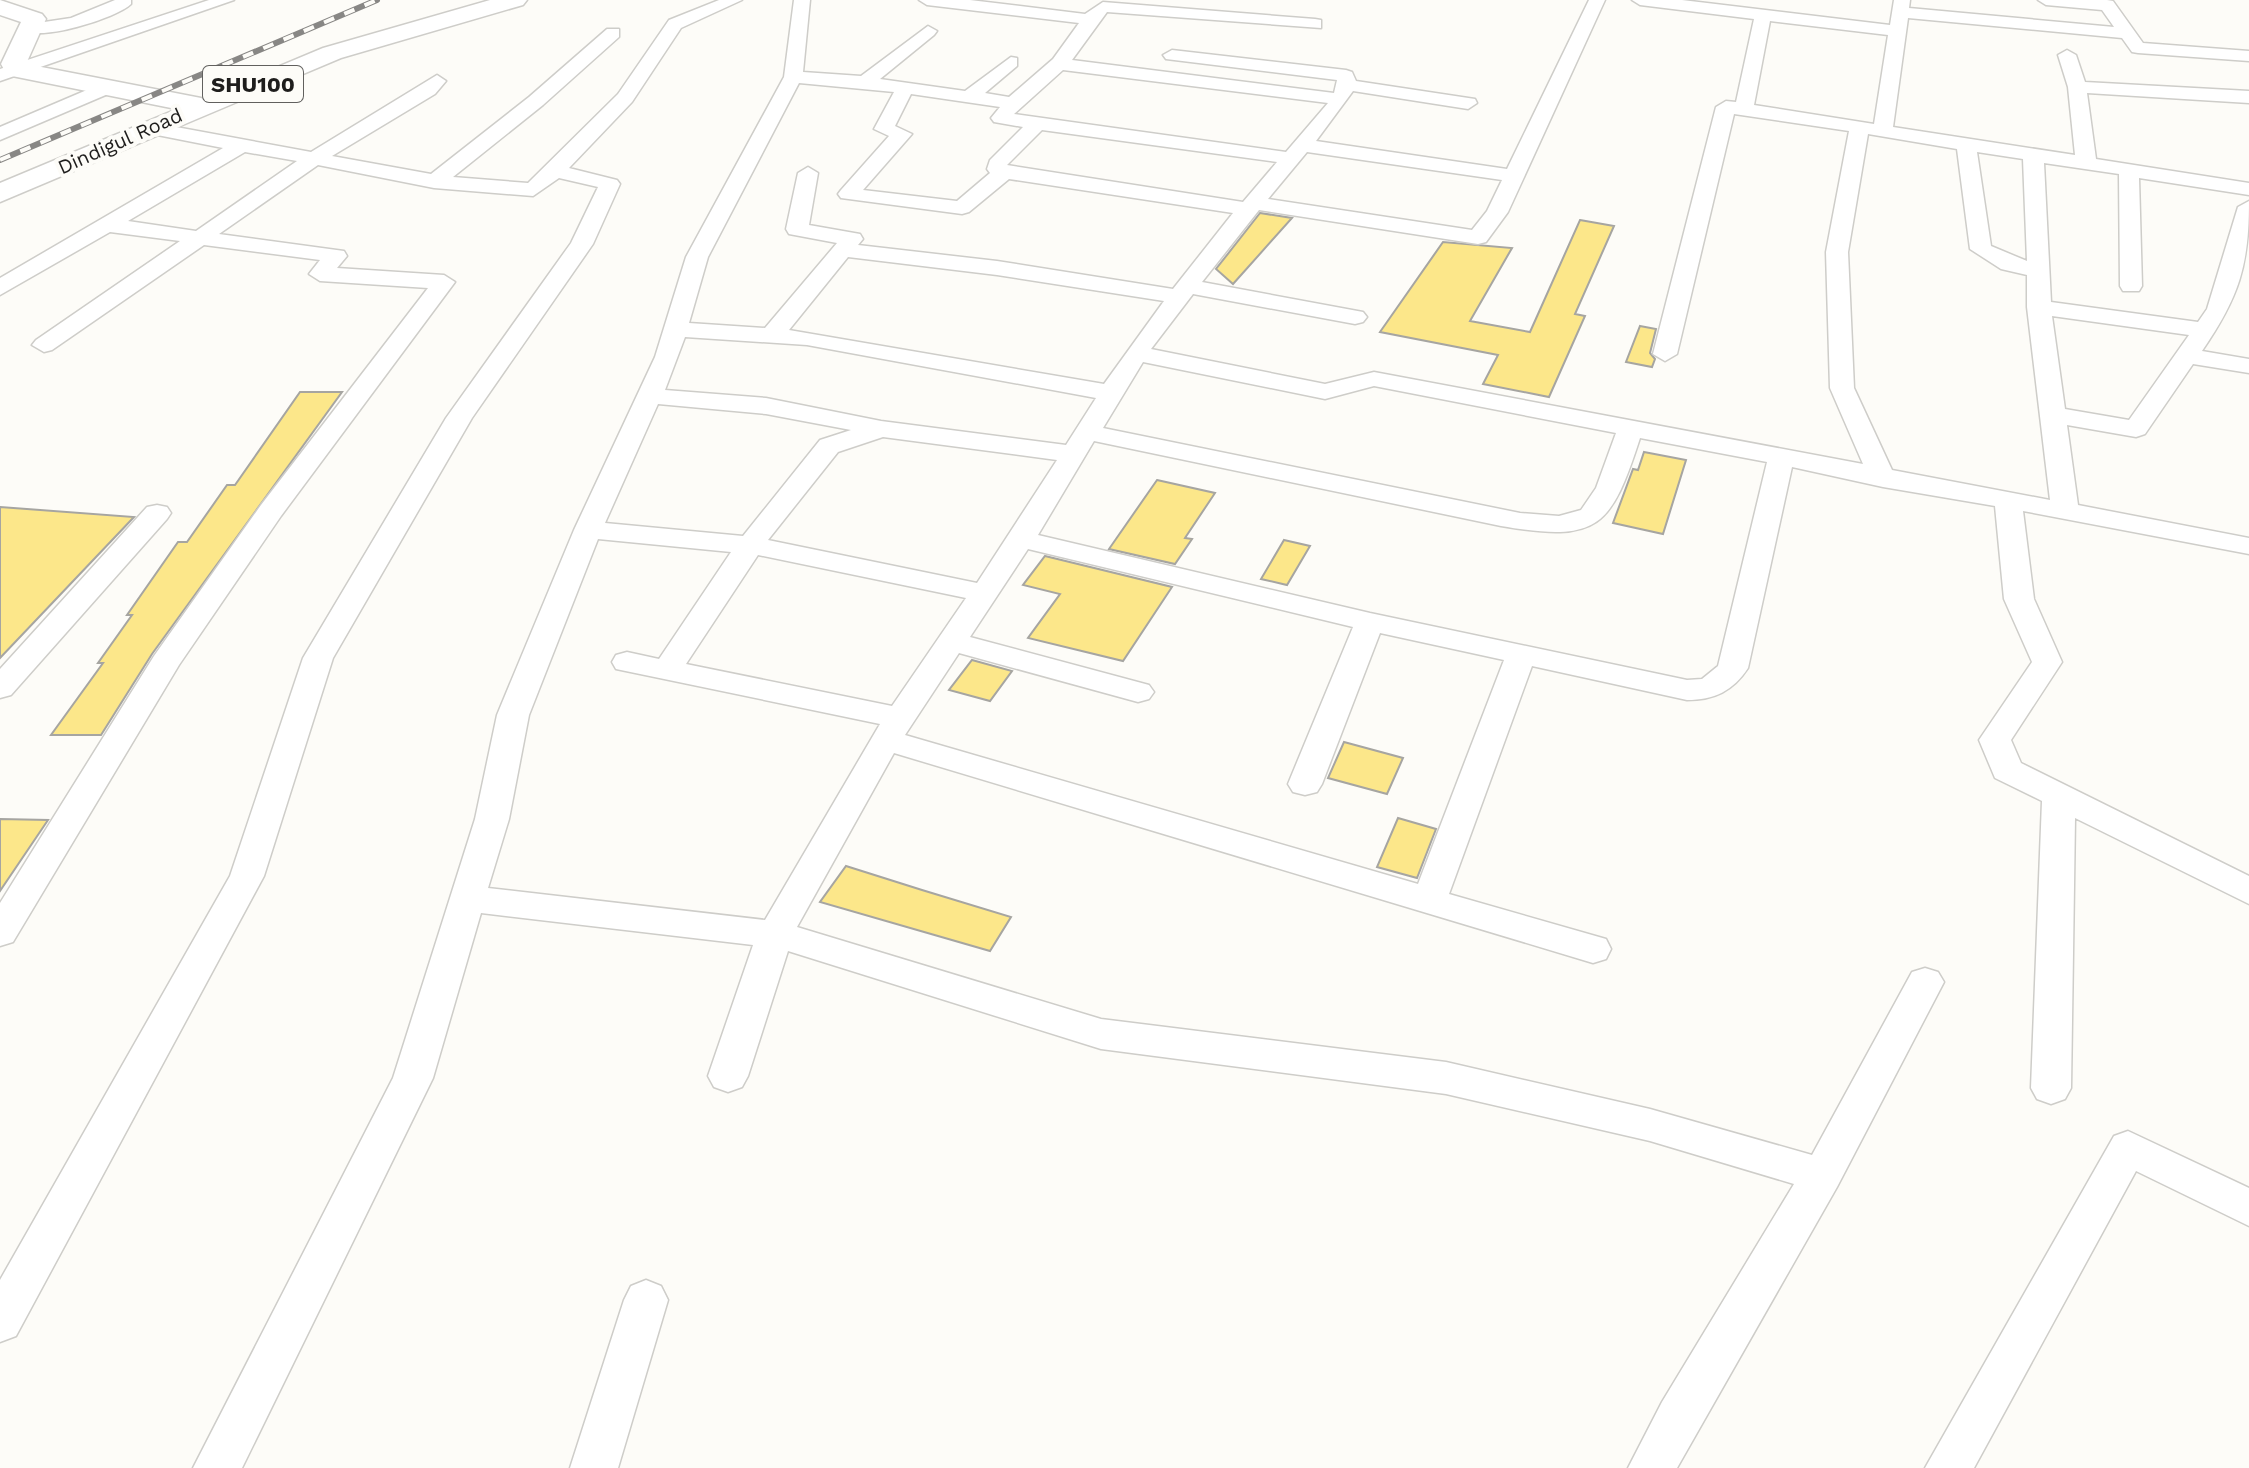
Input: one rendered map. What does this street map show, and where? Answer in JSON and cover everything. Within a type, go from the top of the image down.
[{"type":"main road","name":"Dindigul Road","points":[[0,182],[332,45],[487,0]]},
{"type":"main road","name":"Dindigul Road","points":[[0,193],[149,128],[193,104],[332,53],[515,0]]},
{"type":"main road","points":[[0,7],[34,19],[8,72],[193,104]]},
{"type":"street","points":[[31,29],[102,15],[123,4],[123,0]]},
{"type":"street","points":[[8,72],[226,0]]},
{"type":"street","points":[[149,128],[434,182],[533,190],[625,98],[675,24],[734,0]]},
{"type":"street","points":[[217,1468],[413,1078],[492,819],[513,715],[588,530],[651,396],[697,257],[793,77],[802,0]]},
{"type":"street","points":[[927,0],[1087,19]]},
{"type":"street","points":[[1169,13],[1187,0]]},
{"type":"street","points":[[1038,123],[997,164],[997,169],[1003,173],[1478,237],[1497,212],[1597,0]]},
{"type":"street","points":[[1643,0],[1725,5],[1763,15],[1900,14],[2126,33]]},
{"type":"street","points":[[2046,0],[2106,3],[2132,44],[2149,51],[2249,56]]},
{"type":"street","points":[[1315,24],[1103,7],[1087,19],[1081,35],[1042,82],[1013,103],[1001,118],[1295,152],[1379,154],[1513,176]]},
{"type":"street","points":[[1883,131],[1900,14]]},
{"type":"street","points":[[1744,109],[1763,15]]},
{"type":"street","points":[[865,82],[928,31]]},
{"type":"street","points":[[434,182],[536,101],[613,33]]},
{"type":"street","points":[[728,1076],[775,934],[893,729],[1021,539],[1136,353],[1250,206],[1344,92],[1346,76],[1172,55]]},
{"type":"street","points":[[2067,55],[2077,87],[2086,163]]},
{"type":"street","points":[[969,97],[1011,62]]},
{"type":"street","points":[[1056,64],[1468,103]]},
{"type":"street","points":[[793,77],[865,82],[1013,103]]},
{"type":"street","points":[[44,345],[315,158],[428,90],[437,81]]},
{"type":"street","points":[[0,134],[108,87]]},
{"type":"street","points":[[2077,87],[2249,97]]},
{"type":"street","points":[[905,88],[884,129],[902,134],[848,194],[962,208],[1003,173]]},
{"type":"street","points":[[1665,354],[1726,107],[2249,189]]},
{"type":"street","points":[[1860,127],[1837,252],[1842,388],[1883,479]]},
{"type":"street","points":[[1966,144],[1981,249],[2009,264],[2038,270]]},
{"type":"street","points":[[0,288],[242,145]]},
{"type":"street","points":[[2033,154],[2039,307],[2065,510]]},
{"type":"street","points":[[2129,169],[2131,286]]},
{"type":"street","points":[[0,1322],[247,876],[318,658],[459,418],[582,244],[610,184],[555,171]]},
{"type":"street","points":[[771,336],[852,239],[797,229],[808,173]]},
{"type":"street","points":[[2054,415],[2136,429],[2219,309],[2249,207]]},
{"type":"street","points":[[0,933],[17,881],[165,663],[280,498],[444,282],[320,274],[336,256],[106,225]]},
{"type":"street","points":[[843,250],[1183,291],[1355,317]]},
{"type":"street","points":[[2039,307],[2204,330]]},
{"type":"street","points":[[675,329],[807,338],[1111,393]]},
{"type":"street","points":[[1136,353],[1325,392],[1374,379],[1883,479],[2008,499],[2249,546]]},
{"type":"street","points":[[2187,356],[2249,366]]},
{"type":"street","points":[[651,396],[766,406],[881,429],[1080,443],[1527,523],[1556,524],[1590,518],[1601,508],[1630,430]]},
{"type":"street","points":[[667,670],[750,545],[829,446],[881,429]]},
{"type":"street","points":[[1021,539],[1370,622],[1687,690],[1705,691],[1720,685],[1733,668],[1781,459]]},
{"type":"street","points":[[2008,499],[2019,599],[2047,662],[1995,740],[2007,770],[2249,891]]},
{"type":"street","points":[[0,688],[157,513]]},
{"type":"street","points":[[588,530],[750,545],[983,593]]},
{"type":"street","points":[[1305,784],[1370,622]]},
{"type":"street","points":[[951,641],[1138,692]]},
{"type":"street","points":[[1429,901],[1522,653]]},
{"type":"street","points":[[627,662],[893,729],[1429,901],[1593,949]]},
{"type":"street","points":[[2051,1088],[2059,797]]},
{"type":"street","points":[[468,899],[775,934],[1101,1034],[1446,1078],[1650,1125],[1822,1175]]},
{"type":"street","points":[[1652,1468],[1678,1417],[1822,1175],[1925,982]]},
{"type":"street","points":[[1949,1468],[2128,1148],[2249,1208]]},
{"type":"street","points":[[594,1468],[646,1300]]},
{"type":"building","points":[[1260,213],[1292,218],[1233,284],[1216,269]]},
{"type":"building","points":[[1580,220],[1614,226],[1575,314],[1585,316],[1549,397],[1483,384],[1498,355],[1380,332],[1443,242],[1512,248],[1470,321],[1530,332]]},
{"type":"building","points":[[1640,326],[1656,329],[1650,353],[1655,359],[1652,367],[1626,362]]},
{"type":"building","points":[[300,392],[342,392],[152,654],[101,735],[51,735],[103,663],[98,663],[178,542],[187,542],[227,485],[235,485]]},
{"type":"building","points":[[1644,452],[1686,460],[1663,534],[1613,523],[1633,469],[1638,470]]},
{"type":"building","points":[[1157,480],[1215,493],[1185,538],[1192,539],[1175,564],[1109,549]]},
{"type":"building","points":[[0,507],[134,517],[0,658]]},
{"type":"building","points":[[1284,540],[1310,546],[1287,585],[1261,579]]},
{"type":"building","points":[[1045,556],[1172,587],[1123,661],[1028,638],[1060,594],[1023,585]]},
{"type":"building","points":[[972,660],[1012,671],[990,701],[949,690]]},
{"type":"building","points":[[1344,742],[1403,758],[1387,794],[1328,778]]},
{"type":"building","points":[[1398,818],[1436,829],[1417,878],[1377,867]]},
{"type":"building","points":[[0,819],[48,820],[0,891]]},
{"type":"building","points":[[846,866],[1011,917],[990,951],[820,902]]},
{"type":"railway","points":[[0,160],[377,0]]}]
